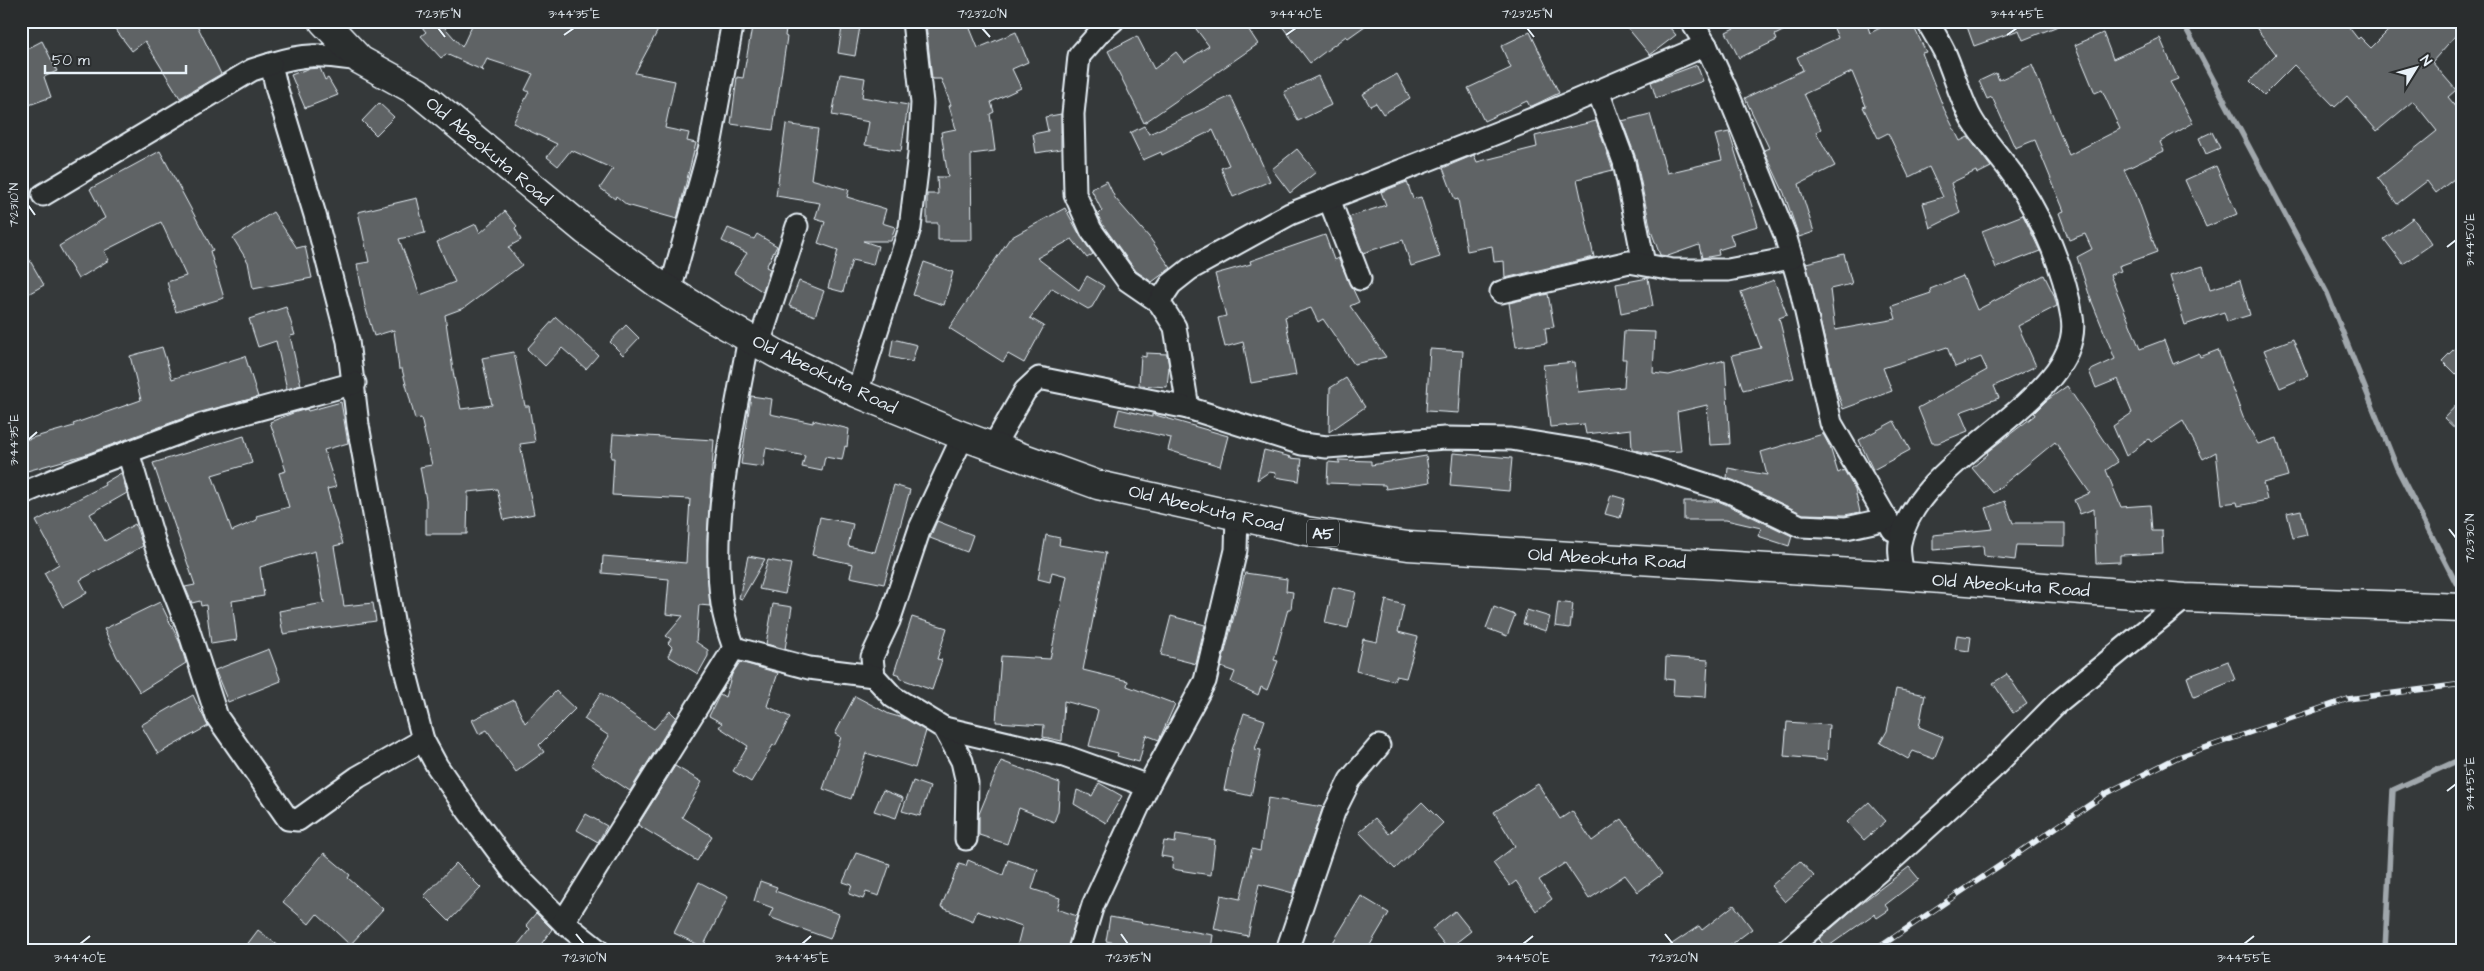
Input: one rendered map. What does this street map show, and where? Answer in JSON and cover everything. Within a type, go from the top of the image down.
[{"type":"highway","name":"Old Abeokuta Road","points":[[323,21],[360,60],[418,92],[586,231],[670,291],[754,341],[858,393],[964,436],[1098,484],[1306,531],[1408,546],[1903,576],[2184,598],[2463,608]]},
{"type":"street","points":[[670,291],[710,146],[733,21]]},
{"type":"street","points":[[858,393],[910,228],[920,154],[922,103],[913,21]]},
{"type":"street","points":[[1113,21],[1100,32],[1079,56],[1073,114],[1075,194],[1091,230],[1127,280],[1159,302],[1175,327],[1188,408]]},
{"type":"street","points":[[1691,21],[1706,45],[1752,151],[1791,258],[1831,422],[1900,544]]},
{"type":"street","points":[[1903,576],[1900,544],[1907,520],[1929,489],[2059,370],[2073,342],[2073,318],[2058,262],[2039,218],[2013,175],[1970,115],[1943,50],[1927,21]]},
{"type":"street","points":[[1159,302],[1171,284],[1190,268],[1290,214],[1466,146],[1706,45]]},
{"type":"street","points":[[42,195],[252,70],[291,58],[314,54],[360,60]]},
{"type":"street","points":[[271,64],[277,90],[315,215],[348,341],[355,383],[358,425],[395,631],[423,740],[436,766],[514,873],[563,922],[598,950]]},
{"type":"street","points":[[1598,91],[1624,162],[1644,264]]},
{"type":"street","points":[[1329,199],[1360,279]]},
{"type":"street","points":[[563,922],[734,648],[722,605],[719,569],[721,523],[732,430],[754,341],[797,226]]},
{"type":"street","points":[[1501,292],[1629,262],[1673,270],[1728,270],[1791,258]]},
{"type":"street","points":[[994,447],[1025,391],[1039,378],[1188,408],[1302,444],[1327,447],[1445,438],[1511,439],[1592,452],[1651,467],[1730,492],[1800,526],[1846,528],[1887,519]]},
{"type":"street","points":[[21,494],[201,426],[355,383]]},
{"type":"street","points":[[964,436],[920,528],[889,621],[872,657],[874,676],[893,697],[944,728],[1064,756],[1148,786]]},
{"type":"street","points":[[128,452],[156,547],[188,628],[217,717],[288,819],[298,820],[358,777],[423,740]]},
{"type":"street","points":[[1079,950],[1093,905],[1148,786],[1205,681],[1236,550],[1237,515]]},
{"type":"street","points":[[1786,950],[1900,852],[1992,768],[2056,704],[2184,598]]},
{"type":"street","points":[[734,648],[809,668],[874,676]]},
{"type":"street","points":[[944,728],[962,761],[966,776],[966,839]]},
{"type":"street","points":[[1287,950],[1334,812],[1350,780],[1379,746]]},
{"type":"building","points":[[109,21],[195,21],[221,74],[180,98],[145,41],[132,51]]},
{"type":"building","points":[[417,21],[439,21],[462,47],[474,21],[663,21],[635,73],[675,81],[665,128],[689,133],[687,141],[696,143],[677,219],[627,205],[616,196],[615,199],[600,188],[613,169],[571,150],[558,166],[547,157],[557,144],[513,123],[529,92],[525,90],[533,74],[487,59],[482,69],[484,71],[446,54],[441,58],[421,36],[426,32]]},
{"type":"building","points":[[753,21],[787,21],[785,36],[787,37],[773,130],[731,124],[737,77],[743,78]]},
{"type":"building","points":[[843,21],[861,21],[855,56],[838,53]]},
{"type":"building","points":[[932,21],[967,21],[978,48],[1016,32],[1028,62],[1012,69],[1021,88],[991,102],[994,112],[990,114],[995,151],[971,154],[972,240],[938,240],[938,223],[927,223],[927,194],[938,194],[937,177],[948,177],[941,132],[956,129],[949,106],[951,105],[941,79],[932,79],[926,24]]},
{"type":"building","points":[[1190,21],[1243,21],[1258,44],[1144,123],[1108,51],[1137,36],[1154,69],[1176,52],[1184,62],[1209,46]]},
{"type":"building","points":[[1278,21],[1372,21],[1348,38],[1346,36],[1310,63]]},
{"type":"building","points":[[1622,21],[1664,21],[1676,35],[1650,55]]},
{"type":"building","points":[[1748,21],[1802,21],[1775,35],[1777,40],[1739,58],[1726,32]]},
{"type":"building","points":[[1831,21],[1866,21],[1870,33],[1894,21],[1911,21],[1926,52],[1922,53],[1944,109],[1960,141],[1968,137],[1991,167],[1977,174],[1976,171],[1951,183],[1960,213],[1930,228],[1923,203],[1943,197],[1929,167],[1909,177],[1888,133],[1878,138],[1863,107],[1866,106],[1852,72],[1804,94],[1821,129],[1816,132],[1835,166],[1799,184],[1814,232],[1799,237],[1784,193],[1764,150],[1769,148],[1745,98],[1803,70],[1797,57],[1838,38]]},
{"type":"building","points":[[1965,21],[2068,22],[2023,40],[2019,30],[1974,46]]},
{"type":"building","points":[[2251,21],[2344,21],[2358,39],[2360,37],[2371,48],[2398,21],[2463,21],[2463,27],[2432,62],[2456,90],[2448,97],[2463,115],[2463,172],[2436,193],[2427,181],[2397,204],[2378,178],[2437,131],[2413,101],[2377,131],[2347,96],[2335,107],[2294,65],[2264,95],[2250,81],[2276,54]]},
{"type":"building","points":[[1530,32],[1559,93],[1530,107],[1527,101],[1484,121],[1468,88],[1511,68],[1501,46]]},
{"type":"building","points":[[2103,33],[2113,59],[2160,38],[2178,79],[2170,82],[2193,123],[2160,142],[2164,151],[2124,170],[2136,194],[2157,252],[2119,266],[2121,271],[2110,275],[2140,349],[2164,340],[2173,364],[2199,353],[2200,357],[2218,350],[2243,417],[2258,444],[2277,438],[2288,476],[2263,483],[2267,500],[2238,506],[2237,502],[2222,504],[2216,452],[2203,459],[2183,421],[2151,442],[2149,439],[2126,456],[2113,426],[2132,413],[2118,379],[2096,388],[2089,371],[2115,359],[2090,297],[2077,257],[2092,249],[2085,234],[2069,240],[2059,213],[2064,211],[2035,140],[2015,148],[1992,97],[1987,99],[1979,81],[1996,73],[1999,80],[2032,65],[2069,155],[2120,129],[2102,90],[2095,93],[2075,45]]},
{"type":"building","points":[[42,41],[57,71],[44,77],[51,97],[21,108],[21,52]]},
{"type":"building","points":[[1697,65],[1703,81],[1656,98],[1651,82]]},
{"type":"building","points":[[320,68],[325,80],[328,78],[338,95],[305,108],[291,75],[307,69]]},
{"type":"building","points":[[840,74],[865,78],[862,97],[908,105],[901,151],[865,145],[869,122],[832,115]]},
{"type":"building","points":[[1397,74],[1410,98],[1383,114],[1376,103],[1370,106],[1363,94]]},
{"type":"building","points":[[1318,76],[1331,105],[1298,121],[1284,92]]},
{"type":"building","points":[[1231,96],[1270,181],[1233,197],[1221,168],[1229,165],[1213,130],[1162,155],[1161,152],[1143,160],[1130,133],[1144,126],[1149,134]]},
{"type":"building","points":[[379,103],[394,117],[376,135],[362,121]]},
{"type":"building","points":[[1061,114],[1061,149],[1036,153],[1033,134],[1048,131],[1045,117]]},
{"type":"building","points":[[1650,114],[1667,173],[1722,160],[1715,135],[1729,132],[1758,226],[1730,234],[1734,245],[1718,250],[1719,255],[1702,258],[1699,245],[1668,256],[1660,255],[1651,231],[1636,158],[1622,121]]},
{"type":"building","points":[[1596,121],[1613,170],[1577,179],[1594,257],[1505,278],[1504,261],[1494,262],[1492,246],[1467,251],[1458,199],[1455,200],[1443,168],[1474,155],[1477,162],[1537,147],[1535,136]]},
{"type":"building","points":[[786,124],[818,129],[811,179],[849,190],[847,197],[886,209],[882,223],[895,227],[891,241],[863,241],[878,246],[873,265],[852,260],[843,292],[828,288],[838,250],[818,243],[825,222],[815,219],[820,203],[776,196]]},
{"type":"building","points":[[2212,132],[2220,148],[2206,154],[2199,138]]},
{"type":"building","points":[[1297,149],[1316,172],[1290,193],[1272,169]]},
{"type":"building","points":[[160,151],[213,250],[210,251],[224,298],[176,312],[167,282],[186,276],[161,222],[104,251],[109,260],[78,279],[59,246],[105,218],[90,189]]},
{"type":"building","points":[[2216,166],[2237,214],[2206,227],[2185,180]]},
{"type":"building","points":[[1107,181],[1115,198],[1149,237],[1171,268],[1152,282],[1136,271],[1102,224],[1098,215],[1102,211],[1091,189]]},
{"type":"building","points":[[1407,182],[1413,199],[1421,197],[1440,257],[1411,266],[1403,240],[1363,253],[1349,217],[1386,205],[1381,192]]},
{"type":"building","points":[[417,198],[425,233],[399,239],[420,295],[455,282],[437,242],[476,224],[480,233],[505,211],[517,226],[515,228],[521,240],[508,247],[522,265],[464,308],[445,315],[454,377],[461,409],[492,405],[482,358],[514,352],[525,406],[529,406],[535,442],[520,444],[534,514],[504,520],[497,489],[468,492],[467,534],[426,534],[426,500],[420,467],[432,465],[421,418],[415,419],[402,369],[399,369],[394,330],[374,336],[365,306],[357,264],[369,262],[358,212]]},
{"type":"building","points":[[1065,208],[1093,254],[1087,258],[1072,239],[1037,258],[1079,290],[1087,276],[1104,286],[1092,307],[1088,309],[1052,288],[1030,318],[1044,326],[1024,363],[1008,354],[1003,362],[949,328],[1010,238]]},
{"type":"building","points":[[273,212],[297,248],[305,246],[312,278],[253,289],[248,262],[233,238]]},
{"type":"building","points":[[2023,215],[2040,251],[1996,268],[1982,231]]},
{"type":"building","points":[[2413,218],[2432,244],[2403,264],[2384,239]]},
{"type":"building","points":[[728,228],[754,239],[757,234],[777,246],[766,267],[770,269],[763,292],[734,273],[747,253],[722,241]]},
{"type":"building","points":[[1325,235],[1334,260],[1338,258],[1359,302],[1350,306],[1386,357],[1354,364],[1323,319],[1318,322],[1311,308],[1285,317],[1296,375],[1251,383],[1243,342],[1225,347],[1218,318],[1226,316],[1215,274],[1251,264],[1250,261]]},
{"type":"building","points":[[21,245],[44,285],[21,298]]},
{"type":"building","points":[[1844,254],[1852,284],[1830,289],[1835,330],[1896,319],[1892,306],[1931,293],[1930,289],[1963,276],[1977,310],[2044,275],[2057,306],[2018,326],[2036,366],[1994,386],[1999,398],[1960,412],[1968,431],[1938,443],[1932,443],[1918,408],[1987,370],[1981,357],[1955,367],[1947,347],[1883,368],[1892,391],[1843,409],[1806,263]]},
{"type":"building","points":[[924,262],[953,272],[944,305],[913,295]]},
{"type":"building","points":[[2203,266],[2210,289],[2240,280],[2250,315],[2227,322],[2224,312],[2185,325],[2170,276]]},
{"type":"building","points":[[1648,278],[1653,306],[1621,313],[1616,284]]},
{"type":"building","points":[[1774,280],[1787,315],[1779,318],[1794,378],[1743,390],[1732,355],[1761,348],[1741,292]]},
{"type":"building","points":[[799,281],[824,291],[815,316],[789,306]]},
{"type":"building","points":[[1548,294],[1554,327],[1545,328],[1547,343],[1516,347],[1509,303]]},
{"type":"building","points":[[286,307],[295,335],[290,336],[301,385],[287,389],[276,341],[258,347],[249,319]]},
{"type":"building","points":[[556,317],[598,355],[586,369],[562,348],[545,366],[527,349]]},
{"type":"building","points":[[626,325],[639,338],[623,355],[610,342]]},
{"type":"building","points":[[1624,331],[1655,332],[1653,373],[1669,375],[1725,360],[1730,444],[1710,445],[1707,405],[1677,412],[1681,451],[1648,453],[1632,449],[1631,429],[1586,434],[1584,424],[1550,427],[1543,365],[1575,362],[1578,392],[1624,387],[1626,359],[1622,359]]},
{"type":"building","points":[[893,339],[917,345],[912,362],[890,357]]},
{"type":"building","points":[[2293,339],[2308,376],[2280,388],[2264,350]]},
{"type":"building","points":[[2463,340],[2463,382],[2442,361]]},
{"type":"building","points":[[162,347],[172,379],[245,356],[258,397],[197,413],[84,455],[27,471],[21,451],[21,441],[74,426],[73,424],[141,400],[130,356]]},
{"type":"building","points":[[1430,349],[1463,351],[1459,413],[1426,411]]},
{"type":"building","points":[[1146,353],[1167,354],[1169,367],[1167,387],[1139,385],[1141,356],[1146,357]]},
{"type":"building","points":[[1346,378],[1365,407],[1329,432],[1330,388]]},
{"type":"building","points":[[2067,386],[2118,462],[2106,470],[2121,507],[2150,505],[2152,531],[2162,531],[2163,553],[2120,555],[2120,562],[2096,563],[2094,509],[2080,514],[2074,500],[2090,493],[2055,442],[1993,493],[1972,468],[1988,454],[1987,452],[2035,415],[2034,413],[2046,401]]},
{"type":"building","points":[[751,396],[772,399],[770,414],[813,423],[813,420],[849,429],[847,447],[845,446],[842,460],[825,457],[822,471],[802,467],[805,456],[766,448],[763,467],[741,464]]},
{"type":"building","points":[[2463,398],[2463,436],[2444,418]]},
{"type":"building","points":[[341,402],[348,443],[324,450],[336,487],[327,489],[343,544],[334,546],[344,606],[373,603],[376,621],[283,634],[279,611],[324,603],[315,551],[260,567],[264,596],[232,601],[237,640],[211,644],[206,605],[201,606],[200,601],[192,603],[185,587],[195,585],[153,463],[244,436],[252,463],[212,475],[232,531],[257,520],[256,516],[289,507],[279,473],[286,471],[270,422],[307,409],[308,411]]},
{"type":"building","points":[[1119,409],[1152,417],[1152,414],[1228,436],[1220,466],[1168,450],[1171,438],[1115,425]]},
{"type":"building","points":[[1894,421],[1910,450],[1873,470],[1859,440]]},
{"type":"building","points":[[613,434],[714,440],[707,539],[710,606],[699,605],[696,642],[708,650],[708,656],[698,674],[668,656],[672,647],[668,643],[671,639],[666,636],[683,616],[666,614],[669,579],[602,573],[603,556],[686,563],[690,499],[612,495],[614,458],[611,458]]},
{"type":"building","points":[[1823,434],[1830,447],[1838,473],[1844,470],[1855,490],[1860,512],[1845,515],[1803,514],[1727,478],[1728,468],[1767,475],[1761,452]]},
{"type":"building","points":[[1264,450],[1291,457],[1289,458],[1302,459],[1299,481],[1275,477],[1276,473],[1269,472],[1257,480]]},
{"type":"building","points":[[1453,453],[1512,458],[1509,491],[1450,486]]},
{"type":"building","points":[[1426,456],[1430,482],[1386,489],[1385,485],[1327,483],[1328,462],[1340,463],[1338,460],[1371,461],[1371,465]]},
{"type":"building","points":[[121,473],[127,493],[90,514],[105,541],[135,524],[143,546],[80,580],[87,593],[63,607],[44,573],[59,564],[36,521],[105,485],[104,483]]},
{"type":"building","points":[[894,485],[910,490],[884,584],[850,577],[853,564],[812,555],[820,517],[853,524],[848,546],[875,552]]},
{"type":"building","points":[[1611,495],[1625,499],[1620,518],[1605,514]]},
{"type":"building","points":[[1684,501],[1718,501],[1792,536],[1789,546],[1758,536],[1761,528],[1726,520],[1684,520]]},
{"type":"building","points":[[2005,501],[2013,523],[2065,523],[2065,546],[2017,545],[2015,560],[1984,556],[1983,546],[1933,550],[1933,535],[1993,529],[1986,508]]},
{"type":"building","points":[[2301,510],[2307,535],[2293,538],[2287,513]]},
{"type":"building","points":[[937,521],[973,535],[967,552],[930,538]]},
{"type":"building","points":[[1046,535],[1060,538],[1059,545],[1106,553],[1083,670],[1128,681],[1127,686],[1175,704],[1159,740],[1146,735],[1139,762],[1117,756],[1118,753],[1089,746],[1098,710],[1064,701],[1062,741],[1043,737],[1044,725],[996,722],[1001,656],[1050,659],[1067,576],[1052,572],[1050,582],[1038,579]]},
{"type":"building","points":[[748,556],[765,559],[742,599],[739,598]]},
{"type":"building","points":[[768,560],[791,564],[785,594],[759,589]]},
{"type":"building","points":[[1245,573],[1287,579],[1286,591],[1293,592],[1291,609],[1288,609],[1274,660],[1278,661],[1267,690],[1261,687],[1258,695],[1231,682],[1235,672],[1221,667]]},
{"type":"building","points":[[1333,587],[1356,592],[1348,628],[1325,623]]},
{"type":"building","points":[[1386,600],[1404,605],[1398,632],[1418,637],[1406,678],[1396,676],[1394,681],[1356,671],[1363,639],[1377,642]]},
{"type":"building","points":[[160,602],[180,643],[186,663],[140,692],[117,657],[104,629]]},
{"type":"building","points":[[1558,602],[1573,604],[1570,628],[1555,626]]},
{"type":"building","points":[[773,604],[792,607],[785,649],[766,644]]},
{"type":"building","points":[[1494,607],[1515,615],[1507,636],[1486,628]]},
{"type":"building","points":[[1527,610],[1550,617],[1546,631],[1523,624]]},
{"type":"building","points":[[1171,616],[1205,625],[1196,664],[1161,655]]},
{"type":"building","points":[[912,617],[947,628],[937,659],[942,660],[932,690],[899,678],[900,675],[894,673]]},
{"type":"building","points":[[1957,635],[1971,637],[1969,651],[1955,649]]},
{"type":"building","points":[[269,649],[281,681],[228,702],[215,670]]},
{"type":"building","points":[[1666,657],[1708,660],[1706,697],[1673,695],[1674,680],[1665,679]]},
{"type":"building","points":[[2228,661],[2235,680],[2194,697],[2187,677]]},
{"type":"building","points":[[740,662],[778,673],[767,706],[790,717],[775,746],[773,745],[751,782],[733,771],[748,746],[719,727],[722,723],[709,716],[720,694],[725,697],[732,674]]},
{"type":"building","points":[[2007,674],[2027,704],[2013,713],[1993,683]]},
{"type":"building","points":[[1896,689],[1925,695],[1919,727],[1943,737],[1934,759],[1913,751],[1908,759],[1880,743],[1887,731]]},
{"type":"building","points":[[556,691],[575,709],[539,745],[544,752],[516,772],[487,730],[479,734],[472,720],[514,700],[525,723]]},
{"type":"building","points":[[601,693],[654,729],[670,711],[676,717],[630,791],[591,765],[609,736],[584,719]]},
{"type":"building","points":[[193,695],[208,726],[158,754],[141,725]]},
{"type":"building","points":[[855,696],[889,714],[906,719],[926,731],[915,768],[866,753],[851,799],[823,789],[841,737],[835,734]]},
{"type":"building","points":[[1244,713],[1265,720],[1255,749],[1261,750],[1251,796],[1224,790],[1232,750]]},
{"type":"building","points":[[1787,722],[1829,725],[1827,760],[1784,756]]},
{"type":"building","points":[[1001,761],[1060,783],[1058,811],[1054,822],[1019,808],[1007,844],[979,835],[979,814]]},
{"type":"building","points":[[675,766],[702,782],[682,817],[712,836],[697,861],[638,825]]},
{"type":"building","points":[[913,781],[930,787],[920,816],[902,811]]},
{"type":"building","points":[[1099,783],[1122,796],[1106,823],[1074,804],[1077,790],[1092,796]]},
{"type":"building","points":[[1538,784],[1560,819],[1572,811],[1592,841],[1622,819],[1662,874],[1638,892],[1625,875],[1589,899],[1565,863],[1539,880],[1552,899],[1536,911],[1516,881],[1510,886],[1493,863],[1515,846],[1494,812]]},
{"type":"building","points":[[883,790],[903,798],[896,818],[874,811]]},
{"type":"building","points":[[1268,798],[1323,807],[1293,893],[1259,884],[1248,936],[1214,929],[1221,895],[1240,899],[1252,849],[1260,851]]},
{"type":"building","points":[[1422,802],[1443,823],[1395,869],[1359,832],[1375,818],[1389,834]]},
{"type":"building","points":[[1869,802],[1886,821],[1864,840],[1847,822]]},
{"type":"building","points":[[586,814],[607,826],[598,842],[577,830]]},
{"type":"building","points":[[1176,834],[1215,840],[1211,875],[1172,869],[1173,858],[1161,856],[1164,841],[1175,843]]},
{"type":"building","points":[[324,853],[350,875],[348,878],[383,909],[350,945],[317,914],[309,924],[283,902]]},
{"type":"building","points":[[856,853],[890,864],[879,896],[866,892],[863,899],[849,894],[852,885],[843,882]]},
{"type":"building","points":[[968,860],[1003,875],[1008,860],[1038,870],[1032,889],[1060,898],[1057,909],[1077,916],[1067,950],[1016,950],[1022,926],[977,911],[973,921],[941,907],[959,864],[966,866]]},
{"type":"building","points":[[1800,861],[1814,876],[1785,902],[1771,886]]},
{"type":"building","points":[[456,863],[481,888],[449,921],[424,896]]},
{"type":"building","points":[[1909,867],[1919,879],[1885,905],[1889,910],[1877,918],[1874,914],[1826,948],[1819,939],[1856,907]]},
{"type":"building","points":[[760,881],[777,887],[775,891],[839,914],[830,939],[769,917],[773,908],[754,901]]},
{"type":"building","points":[[699,882],[728,897],[703,947],[674,933]]},
{"type":"building","points":[[1361,896],[1389,913],[1367,950],[1341,950],[1332,944]]},
{"type":"building","points":[[1734,905],[1752,929],[1724,950],[1663,950],[1699,926],[1702,930]]},
{"type":"building","points":[[1455,911],[1471,931],[1448,949],[1432,929]]},
{"type":"building","points":[[536,913],[552,929],[537,950],[514,950],[530,929],[526,925]]},
{"type":"building","points":[[1110,917],[1213,935],[1211,950],[1171,950],[1148,946],[1148,949],[1106,941]]},
{"type":"building","points":[[258,930],[284,950],[243,950]]},
{"type":"waterway","points":[[2182,21],[2327,293],[2397,468],[2456,583]]},
{"type":"waterway","points":[[2385,950],[2393,790],[2463,758]]},
{"type":"railway","points":[[1875,950],[2107,793],[2178,757],[2348,699],[2463,684]]}]
